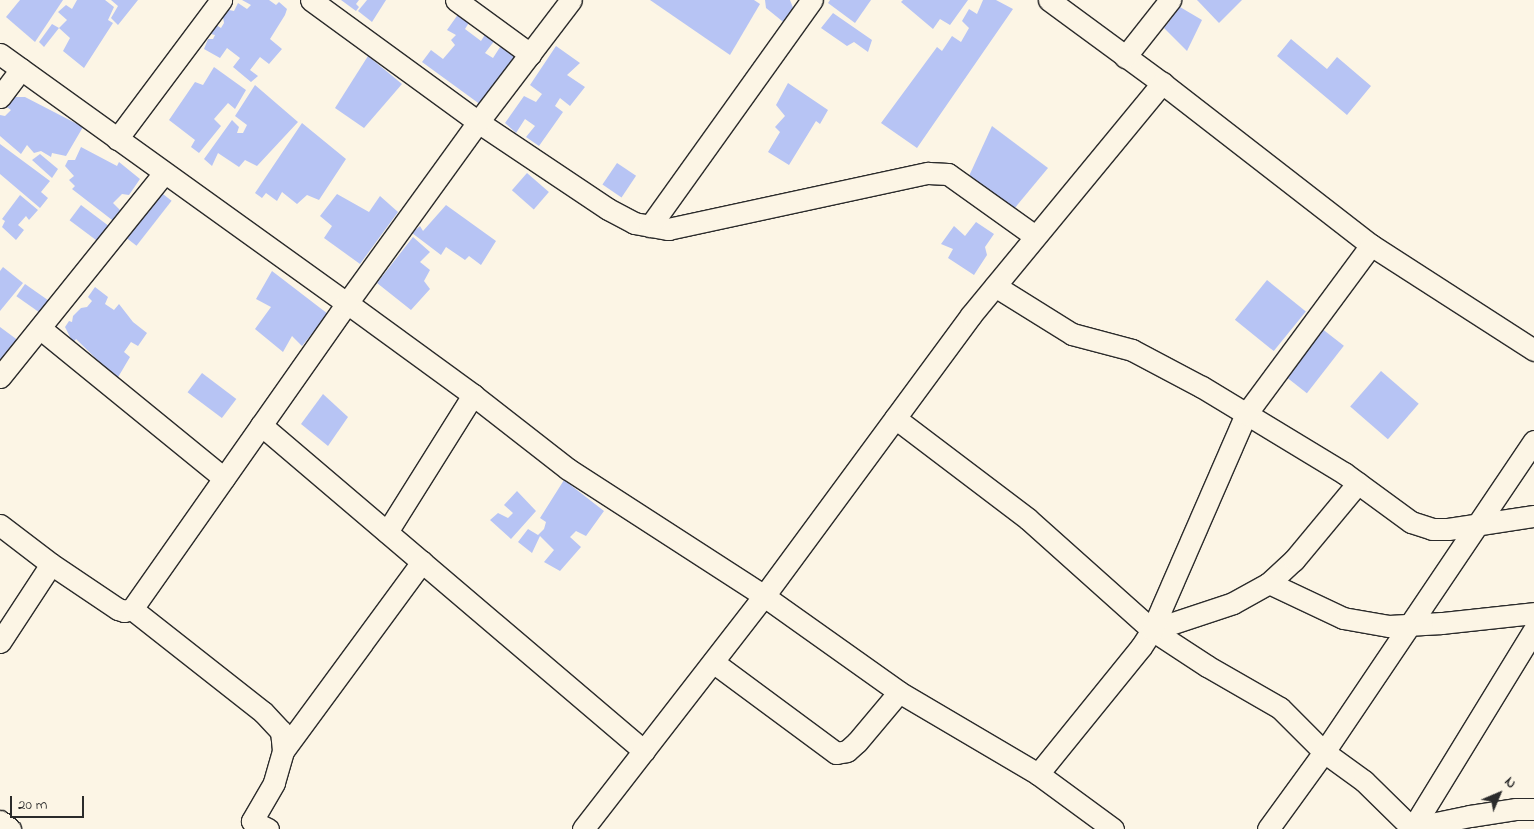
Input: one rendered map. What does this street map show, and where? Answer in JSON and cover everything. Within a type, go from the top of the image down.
[{"type":"street","points":[[117,139],[220,0]]},
{"type":"street","points":[[311,0],[478,122],[608,209],[634,223],[668,229],[928,173],[948,174],[1035,236]]},
{"type":"street","points":[[456,0],[530,54]]},
{"type":"street","points":[[0,525],[51,564],[118,609],[124,611],[132,609],[347,303],[478,122],[571,0]]},
{"type":"street","points":[[650,226],[812,0]]},
{"type":"street","points":[[1049,0],[1162,83],[1371,245],[1534,350]]},
{"type":"street","points":[[1126,57],[1170,0]]},
{"type":"street","points":[[0,54],[473,395],[568,469],[764,596],[899,692],[1038,774],[1113,829]]},
{"type":"street","points":[[0,97],[21,69]]},
{"type":"street","points":[[583,829],[764,596],[995,286],[1162,83]]},
{"type":"street","points":[[0,377],[41,329],[164,173]]},
{"type":"street","points":[[1038,774],[1141,647],[1152,630],[1246,414],[1371,245]]},
{"type":"street","points":[[995,286],[1072,334],[1132,350],[1202,387],[1358,483],[1411,522],[1432,529],[1534,516]]},
{"type":"street","points":[[41,329],[224,478]]},
{"type":"street","points":[[387,532],[473,395]]},
{"type":"street","points":[[895,418],[1028,519],[1152,630],[1207,666],[1280,708],[1324,752],[1364,781],[1412,828]]},
{"type":"street","points":[[261,425],[644,751]]},
{"type":"street","points":[[1268,829],[1324,752],[1534,441]]},
{"type":"street","points":[[1152,630],[1233,604],[1269,583],[1294,560],[1358,483]]},
{"type":"street","points":[[255,826],[274,782],[283,751],[422,562]]},
{"type":"street","points":[[0,642],[51,564]]},
{"type":"street","points":[[1269,583],[1343,618],[1389,626],[1534,613]]},
{"type":"street","points":[[132,609],[263,712],[281,731],[283,751]]},
{"type":"street","points":[[1412,828],[1534,630]]},
{"type":"street","points":[[713,662],[836,753],[847,751],[857,742],[899,692]]},
{"type":"street","points":[[1412,828],[1470,816],[1516,809],[1534,809]]},
{"type":"street","points":[[0,821],[10,829]]},
{"type":"building","points":[[20,0],[63,0],[35,42],[6,17]]},
{"type":"building","points":[[77,0],[105,0],[114,7],[108,20],[113,23],[84,68],[63,51],[70,38],[59,28],[67,20],[58,12],[66,5],[72,9]]},
{"type":"building","points":[[111,0],[138,0],[118,25],[111,18],[118,6]]},
{"type":"building","points":[[242,0],[269,0],[276,5],[279,2],[287,9],[270,39],[282,49],[269,64],[260,57],[250,70],[258,76],[251,82],[233,67],[240,58],[227,48],[220,58],[204,49],[208,39],[213,39],[215,35],[211,34],[216,25],[221,28],[224,23],[223,17],[229,10],[234,11],[238,3],[247,9],[251,5]]},
{"type":"building","points":[[341,0],[359,0],[356,4],[359,7],[356,11]]},
{"type":"building","points":[[367,0],[386,0],[372,22],[358,11]]},
{"type":"building","points":[[650,0],[754,0],[760,4],[730,55]]},
{"type":"building","points":[[765,0],[790,0],[795,13],[787,25],[766,8]]},
{"type":"building","points":[[830,0],[871,0],[855,23],[828,3]]},
{"type":"building","points":[[903,0],[968,0],[950,25],[940,19],[933,29],[901,2]]},
{"type":"building","points":[[983,0],[996,0],[1013,9],[917,148],[881,123],[937,47],[942,51],[952,36],[961,42],[969,28],[962,21],[969,9],[977,14]]},
{"type":"building","points":[[1197,0],[1242,0],[1219,23]]},
{"type":"building","points":[[1180,7],[1202,20],[1187,51],[1164,28]]},
{"type":"building","points":[[459,13],[470,21],[465,29],[481,41],[486,33],[495,40],[485,53],[493,58],[502,44],[516,57],[481,105],[422,62],[431,50],[443,59],[455,45],[451,40],[456,35],[447,30]]},
{"type":"building","points":[[833,13],[872,40],[868,52],[854,42],[847,46],[821,28]]},
{"type":"building","points":[[52,24],[59,28],[44,47],[39,42]]},
{"type":"building","points":[[1291,39],[1327,69],[1337,57],[1371,86],[1347,115],[1277,56]]},
{"type":"building","points":[[556,46],[580,63],[567,75],[585,87],[570,106],[560,98],[555,106],[563,112],[539,146],[526,137],[535,126],[525,119],[516,133],[505,123],[524,96],[536,102],[542,94],[530,85]]},
{"type":"building","points":[[368,56],[402,84],[364,128],[335,108]]},
{"type":"building","points":[[214,67],[246,90],[235,109],[228,103],[214,119],[221,126],[199,153],[191,147],[195,140],[169,120],[195,82],[203,85]]},
{"type":"building","points":[[788,83],[828,110],[820,124],[816,121],[789,165],[768,152],[780,132],[775,127],[785,116],[776,105]]},
{"type":"building","points":[[255,85],[298,122],[257,166],[245,160],[239,167],[218,153],[212,166],[204,159],[232,120],[239,127],[237,133],[243,133],[247,125],[235,116]]},
{"type":"building","points":[[11,97],[25,97],[83,127],[66,156],[52,153],[51,157],[41,151],[34,153],[27,145],[21,154],[0,136],[0,115],[5,116],[11,110],[5,106]]},
{"type":"building","points":[[302,123],[346,159],[319,200],[307,195],[297,204],[282,192],[277,201],[266,193],[262,198],[255,193]]},
{"type":"building","points":[[992,126],[1048,168],[1014,209],[969,176]]},
{"type":"building","points":[[0,144],[50,181],[41,192],[48,198],[40,208],[0,174]]},
{"type":"building","points":[[81,147],[117,166],[119,162],[140,179],[129,195],[122,194],[113,203],[122,212],[116,223],[72,189],[75,186],[69,180],[74,176],[65,166],[68,160],[75,160]]},
{"type":"building","points":[[40,154],[58,169],[52,178],[32,160]]},
{"type":"building","points":[[617,163],[636,176],[622,197],[602,185]]},
{"type":"building","points":[[527,173],[549,192],[534,209],[512,190]]},
{"type":"building","points":[[159,191],[172,201],[137,246],[124,236]]},
{"type":"building","points":[[337,194],[369,212],[380,196],[398,212],[360,264],[324,238],[332,226],[320,216]]},
{"type":"building","points":[[20,195],[38,210],[29,220],[26,216],[18,225],[24,230],[16,240],[2,227],[5,221],[2,219]]},
{"type":"building","points":[[81,205],[110,227],[98,242],[70,220]]},
{"type":"building","points":[[446,205],[496,241],[481,265],[469,256],[465,260],[446,247],[441,255],[412,233],[420,226],[423,231]]},
{"type":"building","points":[[976,222],[994,234],[985,247],[987,255],[974,275],[948,258],[953,249],[941,244],[954,226],[965,236]]},
{"type":"building","points":[[413,237],[430,252],[420,262],[430,270],[424,281],[430,289],[411,310],[377,283]]},
{"type":"building","points":[[3,267],[23,283],[0,311],[0,271]]},
{"type":"building","points":[[272,271],[328,314],[302,346],[292,336],[283,352],[255,329],[271,307],[256,299]]},
{"type":"building","points":[[1267,280],[1306,311],[1274,351],[1235,320]]},
{"type":"building","points":[[25,284],[52,303],[43,315],[16,296]]},
{"type":"building","points":[[95,287],[108,297],[105,304],[114,310],[119,304],[133,322],[147,333],[138,346],[131,342],[124,352],[130,357],[117,379],[76,339],[73,343],[65,327],[69,321],[72,322],[73,316],[81,308],[87,307],[92,301],[88,297]]},
{"type":"building","points":[[0,327],[23,344],[0,365]]},
{"type":"building","points":[[1321,328],[1344,346],[1307,393],[1284,375]]},
{"type":"building","points":[[1381,371],[1419,404],[1388,439],[1350,406]]},
{"type":"building","points":[[202,373],[236,399],[222,418],[188,392]]},
{"type":"building","points":[[323,394],[348,417],[328,446],[301,424]]},
{"type":"building","points":[[564,480],[604,511],[586,536],[576,531],[570,537],[581,547],[560,571],[544,562],[554,550],[540,536],[532,553],[518,542],[528,529],[538,535],[544,529],[546,522],[540,518]]},
{"type":"building","points":[[517,491],[536,511],[511,539],[490,520],[498,513],[508,518],[513,513],[504,505]]}]
